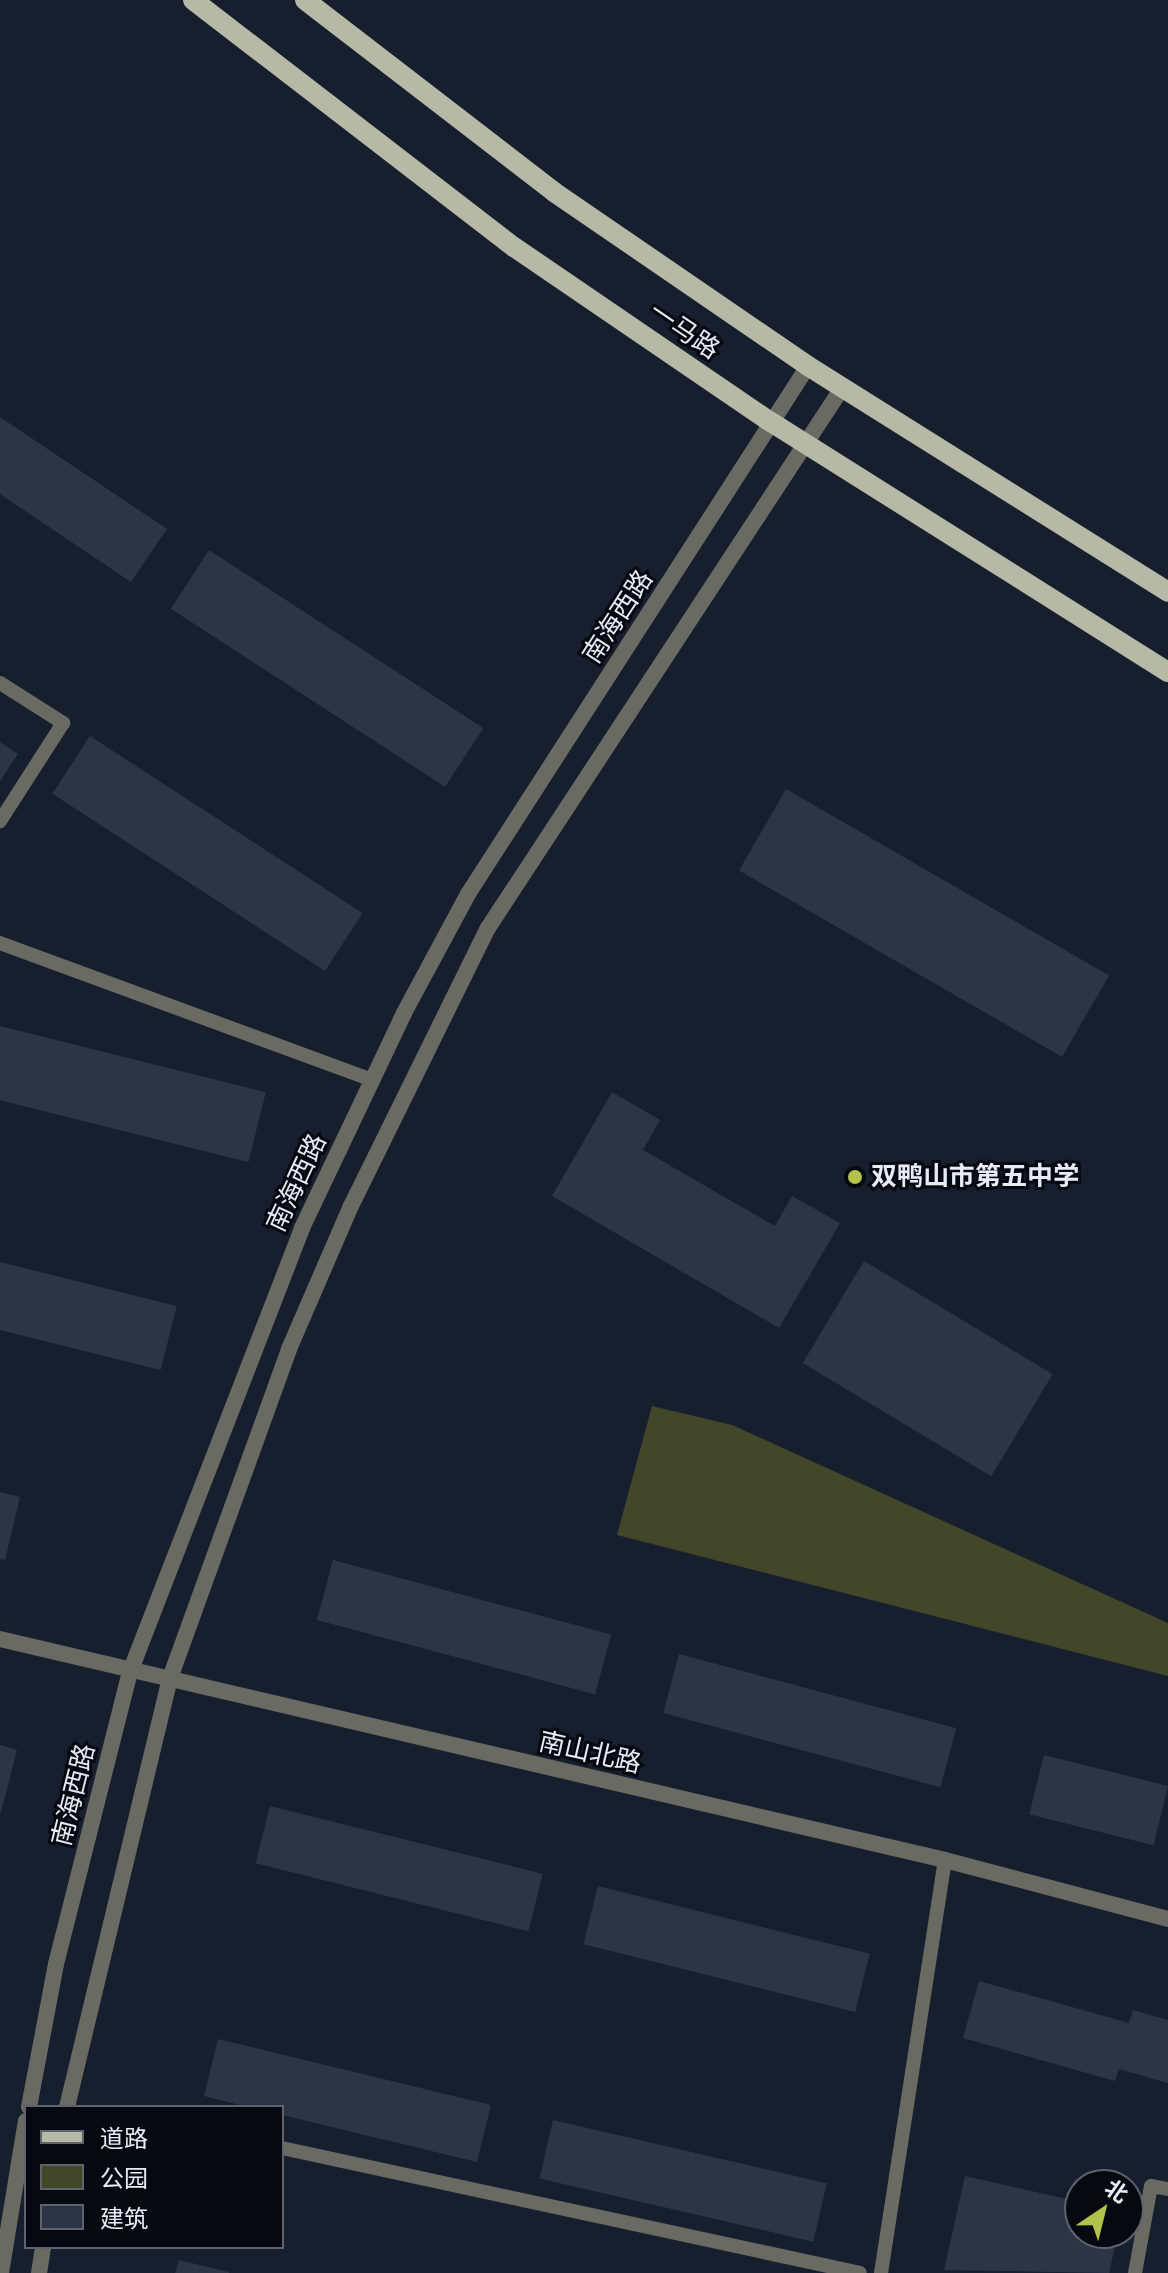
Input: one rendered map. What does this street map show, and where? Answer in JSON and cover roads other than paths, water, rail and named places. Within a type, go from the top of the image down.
[{"type":"main road","name":"一马路","points":[[193,0],[514,247],[771,422],[1168,672]]},
{"type":"main road","name":"一马路","points":[[305,0],[554,192],[808,366],[1168,592]]},
{"type":"street","name":"南海西路","points":[[29,2105],[56,1964],[130,1672],[234,1392],[302,1228],[372,1080],[468,894],[808,366]]},
{"type":"street","points":[[67,2105],[169,1681],[289,1349],[439,1020],[488,928],[842,388]]},
{"type":"street","name":"南山北路","points":[[0,1639],[130,1672],[945,1860],[1168,1919]]},
{"type":"street","points":[[1,2273],[24,2133]]},
{"type":"street","points":[[39,2273],[43,2249]]},
{"type":"lane","points":[[0,683],[63,723],[0,821]]},
{"type":"lane","points":[[0,943],[372,1080]]},
{"type":"lane","points":[[881,2273],[945,1860]]},
{"type":"lane","points":[[284,2148],[860,2273]]},
{"type":"lane","points":[[1135,2273],[1151,2186],[1168,2189]]},
{"type":"place","name":"双鸭山市第五中学","points":[[855,1177]]}]
